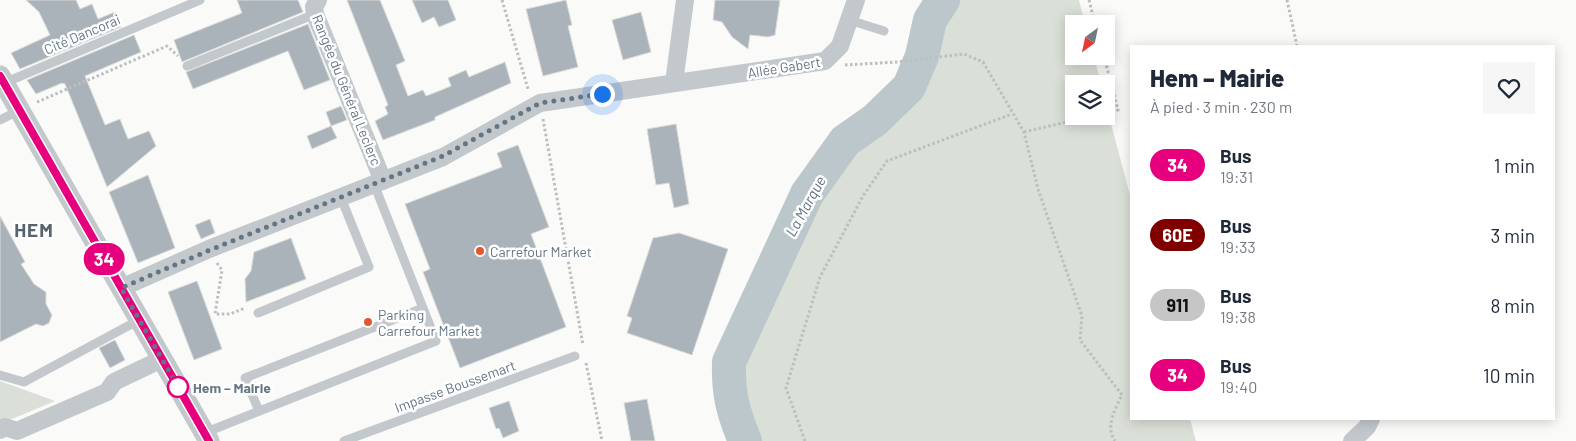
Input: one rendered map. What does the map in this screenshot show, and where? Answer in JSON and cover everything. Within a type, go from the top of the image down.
[{"type":"street","points":[[674,83],[685,0]]},
{"type":"street","name":"Allée Gabert","points":[[121,288],[453,152],[537,105],[825,61],[840,46],[856,0]]},
{"type":"street","name":"Rangée du Général Leclerc","points":[[316,7],[378,182]]},
{"type":"street","points":[[2,79],[207,437]]},
{"type":"street","points":[[0,430],[5,427],[17,431],[44,420],[107,392],[114,382],[162,359]]},
{"type":"street","points":[[1352,441],[1367,427],[1370,420]]},
{"type":"lane","name":"Cité Dancorai","points":[[2,79],[200,0]]},
{"type":"lane","points":[[187,66],[316,7]]},
{"type":"lane","points":[[849,20],[884,30]]},
{"type":"lane","points":[[0,120],[20,110]]},
{"type":"lane","points":[[207,437],[258,411],[436,341],[378,182]]},
{"type":"lane","points":[[258,313],[369,267],[340,198]]},
{"type":"lane","points":[[258,411],[245,378],[423,308]]},
{"type":"lane","points":[[0,375],[24,382],[139,320]]},
{"type":"lane","name":"Impasse Boussemart","points":[[344,441],[580,356]]},
{"type":"path","points":[[502,0],[537,105],[583,347]]},
{"type":"path","points":[[1089,0],[1093,15]]},
{"type":"path","points":[[1288,0],[1297,45]]},
{"type":"path","points":[[20,110],[167,46],[187,66]]},
{"type":"path","points":[[825,61],[850,65],[898,62],[964,54],[983,62],[1024,132],[1038,189],[1082,316],[1080,340],[1122,395],[1111,418],[1115,441]]},
{"type":"path","points":[[1115,98],[1118,110],[1115,111]]},
{"type":"path","points":[[805,441],[786,388],[820,278],[863,196],[887,161],[1012,114]]},
{"type":"path","points":[[1024,132],[1065,122]]},
{"type":"path","points":[[210,250],[222,270],[215,314],[230,314],[249,307],[258,313]]},
{"type":"path","points":[[580,356],[602,441]]},
{"type":"shaded area","points":[[936,0],[1079,0],[1083,15],[1065,15],[1065,65],[1096,65],[1099,75],[1065,75],[1065,125],[1111,125],[1130,195],[1130,420],[1190,420],[1196,441],[733,441],[715,385],[739,315],[825,149],[876,109],[902,80]]},
{"type":"shaded area","points":[[0,381],[55,401],[0,424]]},
{"type":"building","points":[[26,0],[76,0],[80,9],[92,4],[98,19],[115,12],[121,27],[20,69],[11,53],[50,35],[39,12]]},
{"type":"building","points":[[237,0],[298,0],[303,12],[182,62],[174,40],[242,13]]},
{"type":"building","points":[[347,0],[380,0],[405,61],[396,65],[408,96],[423,90],[426,96],[451,86],[448,78],[466,70],[469,77],[505,62],[511,83],[435,117],[435,120],[383,140],[375,121],[388,114],[385,107],[388,105]]},
{"type":"building","points":[[412,0],[448,0],[456,20],[439,27],[434,17],[422,23]]},
{"type":"building","points":[[566,0],[572,25],[568,26],[578,67],[543,76],[526,9]]},
{"type":"building","points":[[715,0],[780,0],[775,35],[768,37],[750,35],[748,49],[732,37],[722,22],[713,20]]},
{"type":"building","points":[[641,12],[651,52],[623,60],[612,20]]},
{"type":"building","points":[[308,24],[330,80],[304,90],[288,51],[193,89],[186,72]]},
{"type":"building","points":[[134,35],[141,52],[85,76],[105,125],[120,119],[128,139],[149,131],[156,146],[107,187],[65,84],[62,83],[36,94],[27,80]]},
{"type":"building","points":[[341,106],[347,120],[331,126],[326,112]]},
{"type":"building","points":[[676,124],[689,204],[674,208],[669,183],[656,185],[647,129]]},
{"type":"building","points":[[331,126],[337,138],[312,149],[307,136]]},
{"type":"building","name":"Carrefour Market","points":[[518,145],[549,227],[531,234],[566,327],[460,368],[423,272],[430,269],[405,204],[502,167],[497,153]]},
{"type":"building","points":[[148,175],[175,248],[138,263],[109,192]]},
{"type":"building","points":[[0,216],[25,262],[21,264],[34,284],[46,292],[46,304],[52,315],[49,323],[43,326],[36,324],[0,342]]},
{"type":"building","points":[[210,219],[215,233],[201,239],[195,225]]},
{"type":"building","points":[[679,233],[728,249],[692,355],[627,333],[632,318],[627,316],[653,238]]},
{"type":"building","points":[[291,238],[306,279],[246,302],[245,279],[251,271],[254,252]]},
{"type":"building","points":[[197,281],[222,349],[194,360],[168,292]]},
{"type":"building","points":[[115,340],[125,360],[110,368],[99,348]]},
{"type":"building","points":[[647,399],[655,441],[631,441],[624,403]]},
{"type":"building","points":[[509,401],[519,431],[503,438],[499,428],[496,429],[489,408]]},
{"type":"waterway","name":"La Marque","points":[[745,441],[732,403],[729,384],[729,362],[807,194],[845,141],[875,120],[909,87],[922,56],[930,20],[943,0]]},
{"type":"bus line","name":"34","points":[[0,76],[209,441]]},
{"type":"place","name":"Carrefour Market","points":[[480,251]]},
{"type":"place","name":"Parking Carrefour Market","points":[[368,322]]},
{"type":"place","name":"Hem – Mairie","points":[[178,387]]},
{"type":"district","name":"HEM","points":[[34,229]]},
{"type":"route","points":[[178,387],[180,390],[121,288],[453,152],[540,103],[602,94]]}]
